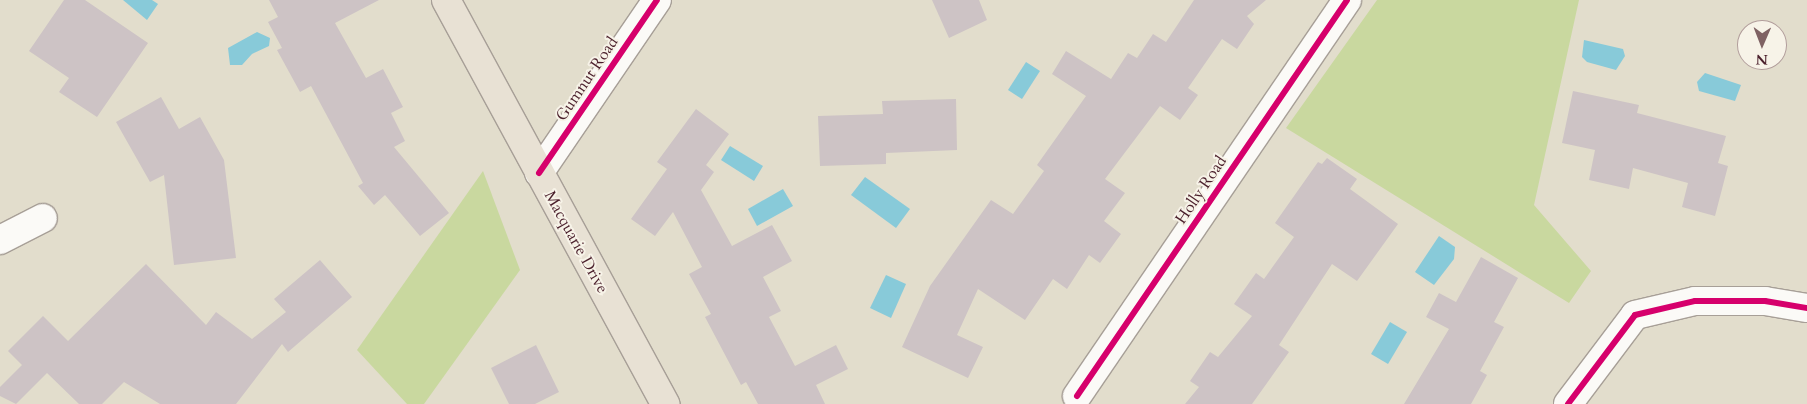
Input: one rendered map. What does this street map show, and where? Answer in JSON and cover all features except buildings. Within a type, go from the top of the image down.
[{"type":"main road","name":"Macquarie Drive","points":[[446,0],[665,404]]},
{"type":"street","name":"Gumnut Road","points":[[539,174],[657,0]]},
{"type":"street","name":"Holly Road","points":[[1077,396],[1347,0]]},
{"type":"street","points":[[0,240],[43,218]]},
{"type":"street","points":[[1568,404],[1635,315],[1695,301],[1765,301],[1807,308]]},
{"type":"green space","points":[[1377,0],[1579,0],[1534,205],[1591,271],[1569,303],[1286,128]]},
{"type":"green space","points":[[483,171],[520,270],[424,404],[407,404],[357,350]]},
{"type":"water","points":[[123,0],[152,0],[158,4],[147,20]]},
{"type":"water","points":[[257,32],[270,38],[269,46],[252,54],[242,65],[230,65],[228,48]]},
{"type":"water","points":[[1584,40],[1623,49],[1625,56],[1616,70],[1587,62],[1582,57]]},
{"type":"water","points":[[1026,62],[1040,71],[1022,99],[1008,90]]},
{"type":"water","points":[[1705,73],[1741,85],[1735,101],[1699,91],[1697,82]]},
{"type":"water","points":[[730,146],[763,166],[754,181],[721,160]]},
{"type":"water","points":[[865,177],[910,209],[896,228],[851,195]]},
{"type":"water","points":[[783,189],[793,206],[757,226],[748,209]]},
{"type":"water","points":[[1439,236],[1455,247],[1454,259],[1434,285],[1415,272]]},
{"type":"water","points":[[886,275],[906,284],[891,318],[870,308]]},
{"type":"water","points":[[1390,322],[1407,332],[1388,364],[1371,354]]},
{"type":"cycle path","points":[[539,173],[657,0]]},
{"type":"cycle path","points":[[1077,396],[1347,0]]},
{"type":"cycle path","points":[[1568,404],[1635,315],[1695,301],[1765,301],[1807,308]]}]
